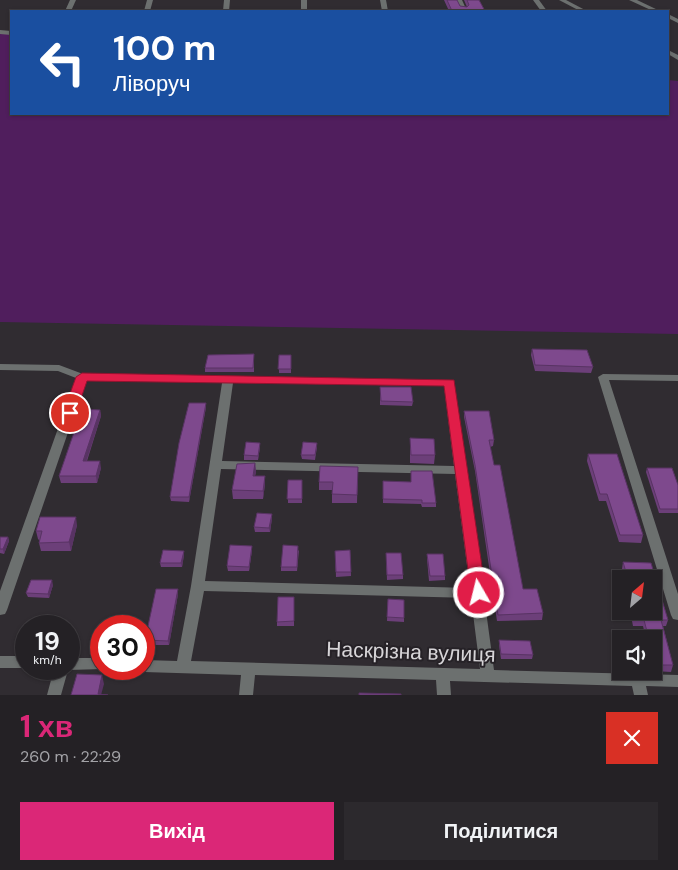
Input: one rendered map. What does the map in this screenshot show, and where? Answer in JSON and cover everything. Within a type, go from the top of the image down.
[{"type":"street","points":[[562,0],[582,10]]},
{"type":"street","points":[[632,0],[655,10]]},
{"type":"street","points":[[0,367],[59,368],[82,377],[449,382],[479,593],[488,676]]},
{"type":"street","points":[[0,610],[82,377]]},
{"type":"street","points":[[678,378],[603,377],[678,615]]},
{"type":"street","points":[[183,667],[198,586],[228,380]]},
{"type":"street","points":[[216,464],[462,470]]},
{"type":"street","points":[[198,586],[479,593]]},
{"type":"street","points":[[0,662],[15,662]]},
{"type":"street","name":"Наскрізна вулиця","points":[[155,666],[612,679]]},
{"type":"street","points":[[246,695],[249,669]]},
{"type":"street","points":[[443,674],[444,695]]},
{"type":"street","points":[[54,695],[58,680]]},
{"type":"street","points":[[638,680],[641,695]]},
{"type":"street","name":"Наскрізна вулиця","points":[[638,680],[678,681]]},
{"type":"shaded area","points":[[0,32],[10,33],[10,115],[669,115],[669,80],[678,81],[678,334],[0,322]]},
{"type":"building","points":[[447,0],[457,0],[460,6],[467,7],[469,5],[467,0],[479,0],[484,10],[452,10]]},
{"type":"building","points":[[532,349],[587,350],[593,367],[535,365]]},
{"type":"building","points":[[254,354],[253,368],[205,368],[208,355]]},
{"type":"building","points":[[279,355],[291,355],[291,369],[278,369]]},
{"type":"building","points":[[380,387],[411,387],[413,402],[381,401]]},
{"type":"building","points":[[189,403],[206,403],[189,497],[170,497],[179,443]]},
{"type":"building","points":[[82,409],[100,410],[83,461],[100,461],[96,476],[59,476]]},
{"type":"building","points":[[464,411],[489,411],[494,440],[489,440],[494,465],[500,465],[523,589],[537,589],[543,613],[498,615],[475,465]]},
{"type":"building","points":[[410,438],[434,439],[435,455],[411,455]]},
{"type":"building","points":[[246,442],[260,443],[258,456],[244,455]]},
{"type":"building","points":[[303,442],[317,443],[315,455],[301,455]]},
{"type":"building","points":[[588,454],[617,454],[643,535],[620,535],[607,494],[600,494]]},
{"type":"building","points":[[255,463],[253,476],[265,476],[263,491],[232,490],[237,464]]},
{"type":"building","points":[[320,466],[358,467],[357,495],[332,494],[333,482],[319,482]]},
{"type":"building","points":[[647,468],[672,468],[678,485],[678,509],[660,509]]},
{"type":"building","points":[[411,471],[432,471],[436,503],[422,503],[422,500],[383,499],[383,481],[411,482]]},
{"type":"building","points":[[288,480],[302,480],[302,499],[287,499]]},
{"type":"building","points":[[257,513],[272,514],[269,528],[254,527]]},
{"type":"building","points":[[40,517],[76,517],[69,542],[39,543],[42,531],[36,531]]},
{"type":"building","points":[[0,537],[8,537],[3,549],[0,549]]},
{"type":"building","points":[[230,545],[252,546],[249,567],[227,566]]},
{"type":"building","points":[[283,545],[298,546],[297,567],[281,567]]},
{"type":"building","points":[[163,550],[184,551],[181,563],[160,563]]},
{"type":"building","points":[[350,550],[351,572],[336,572],[335,551]]},
{"type":"building","points":[[386,553],[401,553],[403,575],[387,575]]},
{"type":"building","points":[[427,554],[443,554],[445,576],[430,576]]},
{"type":"building","points":[[623,562],[651,563],[653,570],[625,570]]},
{"type":"building","points":[[31,580],[52,580],[48,594],[26,593]]},
{"type":"building","points":[[156,589],[178,589],[168,641],[155,640],[155,615],[150,615]]},
{"type":"building","points":[[278,597],[294,597],[294,621],[277,622]]},
{"type":"building","points":[[388,599],[404,600],[404,618],[387,617]]},
{"type":"building","points":[[662,600],[668,620],[662,620]]},
{"type":"building","points":[[644,620],[661,620],[673,665],[662,665],[662,630],[647,630]]},
{"type":"building","points":[[499,640],[530,641],[533,655],[501,654]]},
{"type":"building","points":[[80,674],[90,675],[90,680],[101,680],[98,694],[108,695],[71,695],[75,680],[80,680]]},
{"type":"building","points":[[359,693],[401,694],[401,695],[359,695]]},
{"type":"route","points":[[70,413],[82,377],[449,382],[479,593]]}]
